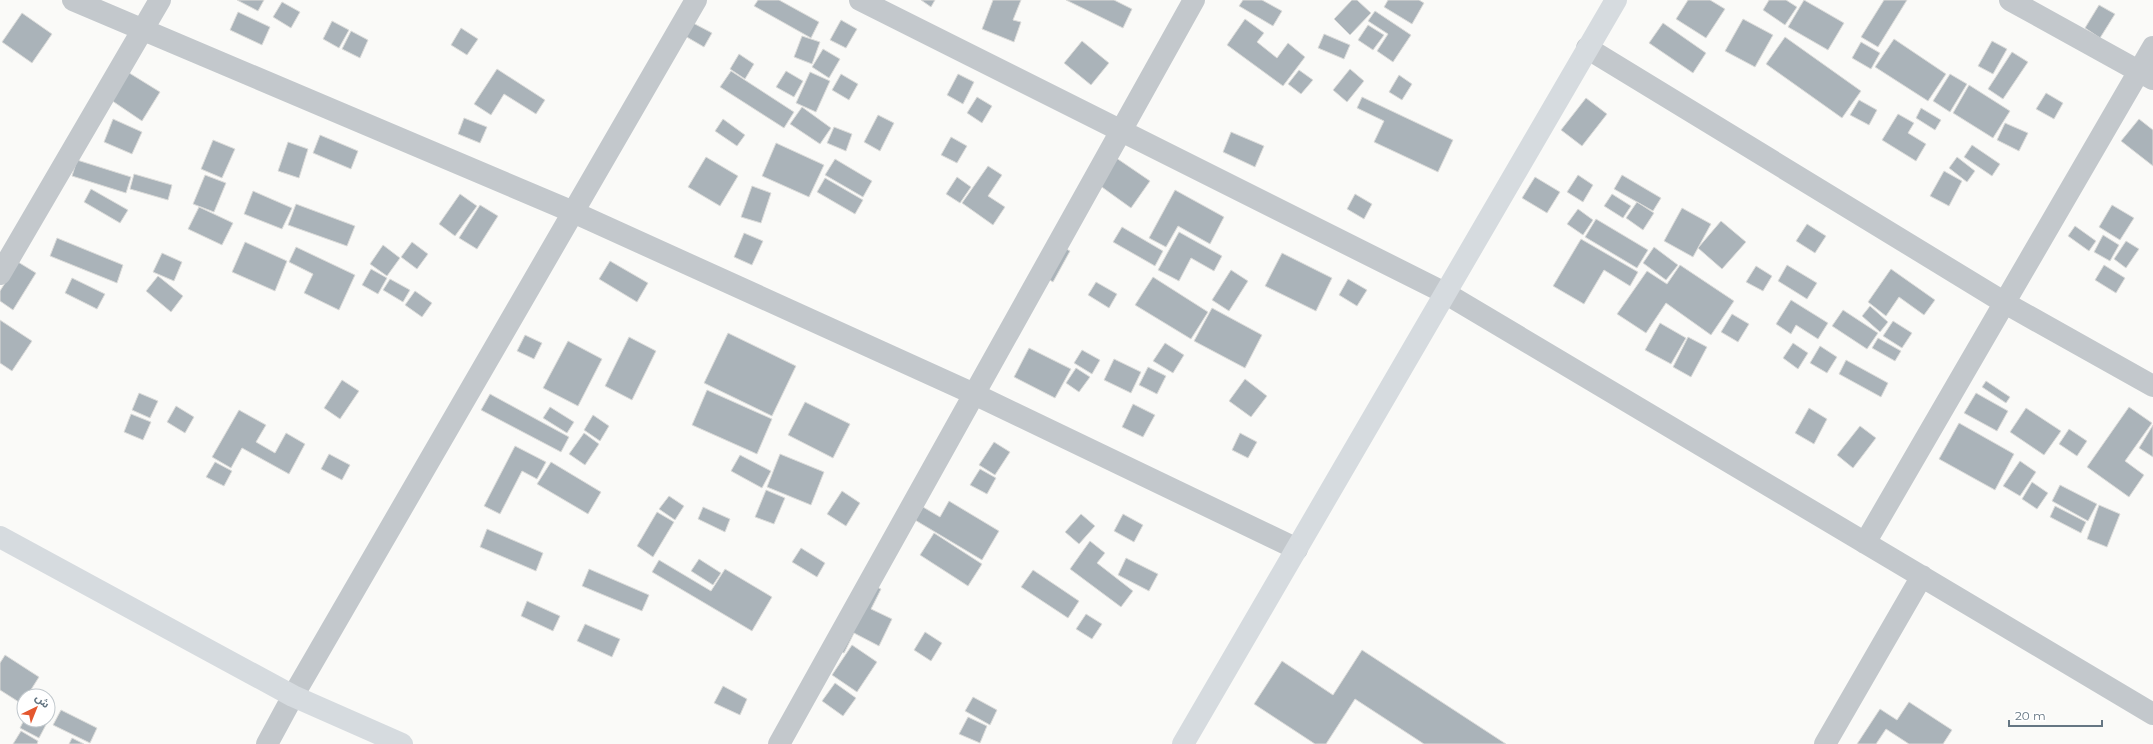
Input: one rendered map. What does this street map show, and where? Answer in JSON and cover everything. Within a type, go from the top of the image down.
[{"type":"street","points":[[73,0],[573,212],[974,394],[1297,549]]},
{"type":"street","points":[[0,274],[160,0]]},
{"type":"street","points":[[267,744],[293,696],[696,0]]},
{"type":"street","points":[[860,0],[1446,293],[2153,714]]},
{"type":"street","points":[[779,744],[1120,129],[1194,0]]},
{"type":"street","points":[[1183,744],[1616,0]]},
{"type":"street","points":[[2010,0],[2146,75]]},
{"type":"street","points":[[1587,48],[2004,303],[2153,386]]},
{"type":"street","points":[[1865,543],[2004,303],[2146,75],[2153,48]]},
{"type":"street","points":[[0,537],[293,696],[402,744]]},
{"type":"street","points":[[1825,744],[1922,576]]},
{"type":"building","points":[[237,0],[264,0],[258,11]]},
{"type":"building","points":[[758,0],[779,0],[819,22],[811,38],[754,6]]},
{"type":"building","points":[[921,0],[935,0],[931,7]]},
{"type":"building","points":[[993,0],[1021,0],[1013,20],[1021,22],[1014,42],[982,29]]},
{"type":"building","points":[[1066,0],[1114,0],[1132,9],[1123,28]]},
{"type":"building","points":[[1243,0],[1262,0],[1282,11],[1273,26],[1239,6]]},
{"type":"building","points":[[1352,0],[1357,0],[1371,13],[1350,35],[1334,19]]},
{"type":"building","points":[[1388,0],[1419,0],[1424,3],[1412,24],[1384,7]]},
{"type":"building","points":[[1688,0],[1710,0],[1725,9],[1706,38],[1676,19]]},
{"type":"building","points":[[1769,0],[1786,0],[1797,7],[1785,25],[1763,10]]},
{"type":"building","points":[[1804,0],[1844,23],[1828,50],[1788,27]]},
{"type":"building","points":[[1884,0],[1907,0],[1878,47],[1861,37]]},
{"type":"building","points":[[282,2],[300,12],[291,28],[273,17]]},
{"type":"building","points":[[2099,5],[2115,14],[2100,38],[2085,28]]},
{"type":"building","points":[[1375,11],[1411,35],[1393,62],[1377,51],[1388,34],[1368,21]]},
{"type":"building","points":[[238,12],[270,27],[262,45],[230,30]]},
{"type":"building","points":[[22,13],[52,34],[32,63],[2,42]]},
{"type":"building","points":[[1245,19],[1264,33],[1257,42],[1277,58],[1288,43],[1305,57],[1283,86],[1227,45]]},
{"type":"building","points":[[1743,19],[1773,35],[1755,67],[1725,51]]},
{"type":"building","points":[[841,20],[857,29],[846,48],[830,40]]},
{"type":"building","points":[[332,21],[349,30],[339,48],[323,39]]},
{"type":"building","points":[[693,23],[712,33],[704,47],[685,36]]},
{"type":"building","points":[[1663,23],[1706,53],[1693,73],[1649,43]]},
{"type":"building","points":[[1368,25],[1384,35],[1373,50],[1358,40]]},
{"type":"building","points":[[461,28],[478,39],[467,55],[451,45]]},
{"type":"building","points":[[351,31],[368,40],[360,58],[342,49]]},
{"type":"building","points":[[1324,34],[1350,45],[1344,59],[1318,48]]},
{"type":"building","points":[[802,36],[820,42],[812,64],[794,57]]},
{"type":"building","points":[[1785,37],[1861,91],[1842,118],[1766,64]]},
{"type":"building","points":[[1894,39],[1946,74],[1928,101],[1875,67]]},
{"type":"building","points":[[1082,41],[1109,63],[1091,85],[1064,63]]},
{"type":"building","points":[[1992,41],[2007,49],[1993,74],[1978,66]]},
{"type":"building","points":[[1861,42],[1880,53],[1871,69],[1852,58]]},
{"type":"building","points":[[823,49],[840,59],[829,78],[812,67]]},
{"type":"building","points":[[2012,52],[2028,62],[2003,99],[1988,89]]},
{"type":"building","points":[[739,54],[754,64],[745,79],[730,69]]},
{"type":"building","points":[[497,69],[545,100],[536,114],[504,94],[491,115],[474,104]]},
{"type":"building","points":[[1350,69],[1364,81],[1347,102],[1333,90]]},
{"type":"building","points":[[1299,70],[1313,80],[1301,94],[1288,84]]},
{"type":"building","points":[[126,71],[160,92],[142,121],[108,98]]},
{"type":"building","points":[[731,71],[794,112],[784,128],[720,87]]},
{"type":"building","points":[[786,71],[803,81],[794,97],[776,87]]},
{"type":"building","points":[[810,72],[830,81],[816,112],[796,103]]},
{"type":"building","points":[[841,74],[858,84],[849,100],[832,90]]},
{"type":"building","points":[[958,74],[974,82],[963,104],[947,95]]},
{"type":"building","points":[[1950,74],[1967,84],[1950,112],[1933,101]]},
{"type":"building","points":[[1399,75],[1412,84],[1402,100],[1389,92]]},
{"type":"building","points":[[1969,85],[2010,111],[1993,138],[1953,113]]},
{"type":"building","points":[[2046,93],[2063,103],[2054,119],[2036,109]]},
{"type":"building","points":[[977,97],[992,106],[982,123],[967,113]]},
{"type":"building","points":[[1362,97],[1453,140],[1438,172],[1374,142],[1384,121],[1357,108]]},
{"type":"building","points":[[1586,98],[1607,114],[1582,146],[1561,130]]},
{"type":"building","points":[[1859,100],[1877,110],[1869,125],[1850,115]]},
{"type":"building","points":[[802,107],[831,128],[820,144],[790,124]]},
{"type":"building","points":[[1921,108],[1941,120],[1935,130],[1916,118]]},
{"type":"building","points":[[1898,114],[1914,123],[1908,133],[1926,144],[1916,161],[1882,140]]},
{"type":"building","points":[[878,115],[894,123],[880,151],[864,142]]},
{"type":"building","points":[[464,118],[487,127],[480,143],[458,134]]},
{"type":"building","points":[[113,119],[142,132],[132,154],[104,142]]},
{"type":"building","points":[[723,119],[745,135],[737,146],[715,131]]},
{"type":"building","points":[[2139,119],[2153,130],[2153,166],[2121,141]]},
{"type":"building","points":[[2005,123],[2028,133],[2019,151],[1997,140]]},
{"type":"building","points":[[834,127],[852,134],[846,151],[827,143]]},
{"type":"building","points":[[1231,132],[1264,146],[1255,167],[1223,152]]},
{"type":"building","points":[[320,135],[358,151],[351,169],[313,153]]},
{"type":"building","points":[[951,137],[967,146],[957,163],[941,155]]},
{"type":"building","points":[[213,140],[235,149],[222,178],[201,169]]},
{"type":"building","points":[[288,142],[308,149],[299,178],[278,171]]},
{"type":"building","points":[[776,143],[824,165],[809,197],[762,176]]},
{"type":"building","points":[[1972,145],[2000,164],[1992,176],[1964,157]]},
{"type":"building","points":[[1106,151],[1150,181],[1131,208],[1088,177]]},
{"type":"building","points":[[706,157],[738,176],[720,206],[688,187]]},
{"type":"building","points":[[1957,157],[1975,171],[1967,182],[1949,168]]},
{"type":"building","points":[[835,159],[872,181],[863,197],[825,175]]},
{"type":"building","points":[[77,160],[131,177],[126,193],[72,176]]},
{"type":"building","points":[[988,166],[1002,175],[988,196],[1005,207],[993,225],[962,203]]},
{"type":"building","points":[[1944,171],[1962,181],[1949,206],[1930,196]]},
{"type":"building","points":[[134,174],[172,185],[168,200],[130,189]]},
{"type":"building","points":[[205,175],[226,183],[214,212],[193,204]]},
{"type":"building","points":[[1578,175],[1593,185],[1583,202],[1567,192]]},
{"type":"building","points":[[1622,175],[1661,198],[1653,211],[1614,189]]},
{"type":"building","points":[[957,177],[971,187],[960,203],[946,194]]},
{"type":"building","points":[[1535,177],[1560,192],[1547,213],[1522,198]]},
{"type":"building","points":[[825,178],[863,200],[855,214],[817,192]]},
{"type":"building","points":[[752,186],[771,193],[761,223],[741,217]]},
{"type":"building","points":[[91,189],[128,210],[120,223],[84,202]]},
{"type":"building","points":[[1175,190],[1224,217],[1210,244],[1178,226],[1166,247],[1149,238]]},
{"type":"building","points":[[253,191],[292,208],[282,229],[244,214]]},
{"type":"building","points":[[460,194],[477,206],[455,236],[439,224]]},
{"type":"building","points":[[1355,194],[1372,204],[1364,219],[1347,209]]},
{"type":"building","points":[[1612,194],[1631,206],[1623,218],[1604,206]]},
{"type":"building","points":[[1637,202],[1654,213],[1643,230],[1626,218]]},
{"type":"building","points":[[296,204],[355,226],[347,246],[288,225]]},
{"type":"building","points":[[480,205],[498,216],[477,249],[459,238]]},
{"type":"building","points":[[2112,205],[2134,218],[2120,240],[2099,227]]},
{"type":"building","points":[[199,207],[233,223],[222,245],[188,229]]},
{"type":"building","points":[[1682,208],[1711,224],[1693,257],[1664,241]]},
{"type":"building","points":[[1578,209],[1593,220],[1583,235],[1567,224]]},
{"type":"building","points":[[1596,219],[1648,250],[1637,268],[1585,237]]},
{"type":"building","points":[[1721,221],[1746,242],[1722,269],[1698,248]]},
{"type":"building","points":[[1807,224],[1826,236],[1815,253],[1796,241]]},
{"type":"building","points":[[2075,226],[2096,241],[2089,251],[2068,236]]},
{"type":"building","points":[[1122,227],[1163,251],[1155,266],[1113,242]]},
{"type":"building","points":[[1179,232],[1222,256],[1214,271],[1191,258],[1179,281],[1158,270]]},
{"type":"building","points":[[744,233],[763,241],[752,265],[734,257]]},
{"type":"building","points":[[2103,235],[2119,245],[2110,261],[2094,252]]},
{"type":"building","points":[[57,238],[123,265],[117,283],[50,256]]},
{"type":"building","points":[[1581,239],[1638,272],[1630,286],[1604,270],[1584,304],[1553,286]]},
{"type":"building","points":[[1052,241],[1070,251],[1053,282],[1035,271]]},
{"type":"building","points":[[2126,241],[2139,249],[2126,268],[2114,259]]},
{"type":"building","points":[[245,242],[287,261],[275,291],[232,272]]},
{"type":"building","points":[[412,242],[428,254],[417,269],[401,257]]},
{"type":"building","points":[[383,245],[400,258],[387,276],[370,264]]},
{"type":"building","points":[[296,247],[355,275],[339,310],[304,293],[313,274],[289,262]]},
{"type":"building","points":[[1654,247],[1678,265],[1666,280],[1643,263]]},
{"type":"building","points":[[162,253],[182,262],[174,281],[153,272]]},
{"type":"building","points":[[1282,253],[1332,278],[1316,311],[1265,286]]},
{"type":"building","points":[[610,261],[648,283],[637,302],[599,279]]},
{"type":"building","points":[[18,262],[36,273],[13,310],[0,301],[0,291]]},
{"type":"building","points":[[1680,265],[1734,301],[1711,335],[1666,303],[1646,333],[1617,314],[1647,271],[1667,284]]},
{"type":"building","points":[[1787,265],[1817,283],[1807,299],[1778,281]]},
{"type":"building","points":[[2104,265],[2125,278],[2116,293],[2095,280]]},
{"type":"building","points":[[1756,266],[1772,276],[1763,291],[1746,282]]},
{"type":"building","points":[[371,269],[387,278],[378,294],[362,285]]},
{"type":"building","points":[[1891,269],[1935,300],[1924,315],[1899,297],[1886,316],[1868,302]]},
{"type":"building","points":[[1231,270],[1248,281],[1229,311],[1212,300]]},
{"type":"building","points":[[158,276],[183,296],[171,312],[146,291]]},
{"type":"building","points":[[1153,277],[1208,312],[1191,339],[1135,305]]},
{"type":"building","points":[[72,278],[105,294],[97,309],[65,293]]},
{"type":"building","points":[[390,279],[410,290],[403,302],[383,290]]},
{"type":"building","points":[[1348,279],[1367,290],[1357,306],[1339,295]]},
{"type":"building","points":[[1096,282],[1117,294],[1109,308],[1088,295]]},
{"type":"building","points":[[415,291],[432,303],[422,317],[405,305]]},
{"type":"building","points":[[1791,300],[1828,323],[1818,339],[1796,325],[1791,334],[1776,324]]},
{"type":"building","points":[[1870,306],[1888,322],[1880,332],[1862,316]]},
{"type":"building","points":[[1212,308],[1262,335],[1245,368],[1194,341]]},
{"type":"building","points":[[1843,310],[1878,333],[1867,349],[1832,326]]},
{"type":"building","points":[[1732,314],[1749,324],[1738,342],[1721,332]]},
{"type":"building","points":[[0,320],[32,341],[12,371],[0,363]]},
{"type":"building","points":[[1893,321],[1912,333],[1902,348],[1883,336]]},
{"type":"building","points":[[1660,323],[1686,338],[1671,364],[1645,350]]},
{"type":"building","points":[[728,333],[796,366],[772,416],[704,383]]},
{"type":"building","points":[[525,335],[542,343],[534,359],[517,351]]},
{"type":"building","points":[[629,337],[656,351],[632,400],[605,386]]},
{"type":"building","points":[[1688,337],[1707,347],[1691,377],[1673,367]]},
{"type":"building","points":[[1878,338],[1901,351],[1895,361],[1872,348]]},
{"type":"building","points":[[568,341],[602,359],[578,406],[543,388]]},
{"type":"building","points":[[1165,343],[1184,355],[1173,373],[1153,361]]},
{"type":"building","points":[[1793,343],[1808,353],[1798,369],[1783,358]]},
{"type":"building","points":[[1820,346],[1837,357],[1827,373],[1810,363]]},
{"type":"building","points":[[1029,348],[1071,369],[1055,398],[1014,377]]},
{"type":"building","points":[[1082,350],[1100,360],[1092,374],[1074,363]]},
{"type":"building","points":[[1114,359],[1141,372],[1131,393],[1104,380]]},
{"type":"building","points":[[1846,360],[1888,383],[1881,397],[1839,374]]},
{"type":"building","points":[[1148,367],[1166,376],[1157,394],[1139,385]]},
{"type":"building","points":[[1076,368],[1090,377],[1079,392],[1066,383]]},
{"type":"building","points":[[1245,379],[1267,396],[1251,417],[1229,401]]},
{"type":"building","points":[[342,380],[359,391],[340,419],[324,408]]},
{"type":"building","points":[[1986,381],[2010,397],[2006,403],[1982,387]]},
{"type":"building","points":[[707,390],[772,419],[757,454],[692,425]]},
{"type":"building","points":[[139,393],[158,401],[150,418],[132,410]]},
{"type":"building","points":[[1976,393],[2008,411],[1997,431],[1964,413]]},
{"type":"building","points":[[490,394],[569,437],[561,452],[481,410]]},
{"type":"building","points":[[805,402],[850,424],[833,458],[788,435]]},
{"type":"building","points":[[1133,404],[1155,415],[1143,437],[1122,427]]},
{"type":"building","points":[[176,406],[194,417],[185,433],[167,422]]},
{"type":"building","points":[[550,407],[574,422],[567,433],[543,418]]},
{"type":"building","points":[[2129,407],[2152,423],[2125,461],[2144,475],[2129,497],[2087,467]]},
{"type":"building","points":[[1809,408],[1827,419],[1814,444],[1795,433]]},
{"type":"building","points":[[2026,408],[2061,431],[2044,455],[2010,432]]},
{"type":"building","points":[[239,410],[266,425],[256,442],[275,453],[286,433],[305,444],[289,474],[242,448],[231,468],[212,457]]},
{"type":"building","points":[[131,414],[151,422],[143,440],[124,432]]},
{"type":"building","points":[[593,415],[609,426],[600,441],[584,430]]},
{"type":"building","points":[[1959,423],[2014,454],[1995,490],[1939,459]]},
{"type":"building","points":[[2153,425],[2153,457],[2139,448]]},
{"type":"building","points":[[1860,426],[1876,438],[1853,468],[1837,455]]},
{"type":"building","points":[[2069,429],[2087,441],[2077,456],[2059,444]]},
{"type":"building","points":[[584,433],[599,444],[585,465],[569,454]]},
{"type":"building","points":[[1240,433],[1257,442],[1248,458],[1232,450]]},
{"type":"building","points":[[994,442],[1010,452],[995,475],[979,465]]},
{"type":"building","points":[[515,446],[546,462],[537,479],[522,471],[500,514],[484,506]]},
{"type":"building","points":[[329,454],[350,465],[342,480],[321,469]]},
{"type":"building","points":[[780,454],[824,472],[811,505],[767,487]]},
{"type":"building","points":[[740,455],[771,471],[762,488],[731,471]]},
{"type":"building","points":[[2020,461],[2036,472],[2020,496],[2003,486]]},
{"type":"building","points":[[215,462],[232,471],[224,486],[206,477]]},
{"type":"building","points":[[551,462],[601,492],[588,514],[537,484]]},
{"type":"building","points":[[980,469],[996,478],[987,494],[970,485]]},
{"type":"building","points":[[2032,482],[2048,493],[2037,509],[2022,499]]},
{"type":"building","points":[[2060,485],[2097,504],[2088,521],[2052,501]]},
{"type":"building","points":[[766,490],[785,498],[774,524],[755,517]]},
{"type":"building","points":[[842,491],[860,503],[846,526],[827,514]]},
{"type":"building","points":[[669,496],[684,506],[675,520],[659,509]]},
{"type":"building","points":[[949,501],[999,531],[982,560],[915,520],[923,507],[940,517]]},
{"type":"building","points":[[2099,505],[2120,514],[2107,547],[2087,539]]},
{"type":"building","points":[[2055,506],[2086,522],[2081,533],[2050,517]]},
{"type":"building","points":[[703,507],[730,519],[725,532],[698,519]]},
{"type":"building","points":[[657,512],[674,522],[653,557],[637,546]]},
{"type":"building","points":[[1081,514],[1095,526],[1079,544],[1065,532]]},
{"type":"building","points":[[1123,514],[1143,525],[1134,542],[1114,531]]},
{"type":"building","points":[[487,529],[543,553],[536,571],[480,547]]},
{"type":"building","points":[[934,533],[982,564],[968,586],[920,555]]},
{"type":"building","points":[[1090,541],[1105,553],[1097,563],[1133,591],[1121,607],[1070,569]]},
{"type":"building","points":[[801,548],[825,563],[817,577],[792,562]]},
{"type":"building","points":[[1126,558],[1158,574],[1149,591],[1118,575]]},
{"type":"building","points":[[699,559],[721,573],[713,585],[691,571]]},
{"type":"building","points":[[659,560],[711,591],[725,569],[772,597],[752,631],[652,572]]},
{"type":"building","points":[[589,569],[649,595],[642,611],[582,586]]},
{"type":"building","points":[[1033,570],[1079,601],[1068,618],[1021,587]]},
{"type":"building","points":[[860,579],[881,589],[871,609],[892,619],[879,646],[854,633],[844,653],[827,645]]},
{"type":"building","points":[[527,601],[560,616],[553,631],[521,616]]},
{"type":"building","points":[[1086,614],[1102,624],[1092,639],[1076,629]]},
{"type":"building","points":[[585,624],[620,639],[612,657],[577,641]]},
{"type":"building","points":[[925,632],[942,643],[931,661],[914,650]]},
{"type":"building","points":[[852,645],[877,662],[857,692],[832,675]]},
{"type":"building","points":[[1362,650],[1506,744],[1424,744],[1355,699],[1326,744],[1315,744],[1254,704],[1282,661],[1333,695]]},
{"type":"building","points":[[5,655],[39,677],[32,688],[16,688],[16,700],[0,690],[0,663]]},
{"type":"building","points":[[835,683],[856,698],[843,716],[822,701]]},
{"type":"building","points":[[723,686],[747,699],[740,715],[714,703]]},
{"type":"building","points":[[973,697],[997,710],[990,725],[965,711]]},
{"type":"building","points":[[1909,702],[1952,730],[1943,744],[1909,744],[1886,729],[1876,744],[1857,744],[1880,709],[1897,720]]},
{"type":"building","points":[[61,710],[97,728],[90,743],[56,726],[56,719]]},
{"type":"building","points":[[968,717],[987,726],[980,743],[959,734]]},
{"type":"building","points":[[20,728],[44,728],[39,738]]},
{"type":"building","points":[[21,731],[38,741],[37,744],[13,744]]},
{"type":"building","points":[[72,738],[84,744],[69,744]]}]
